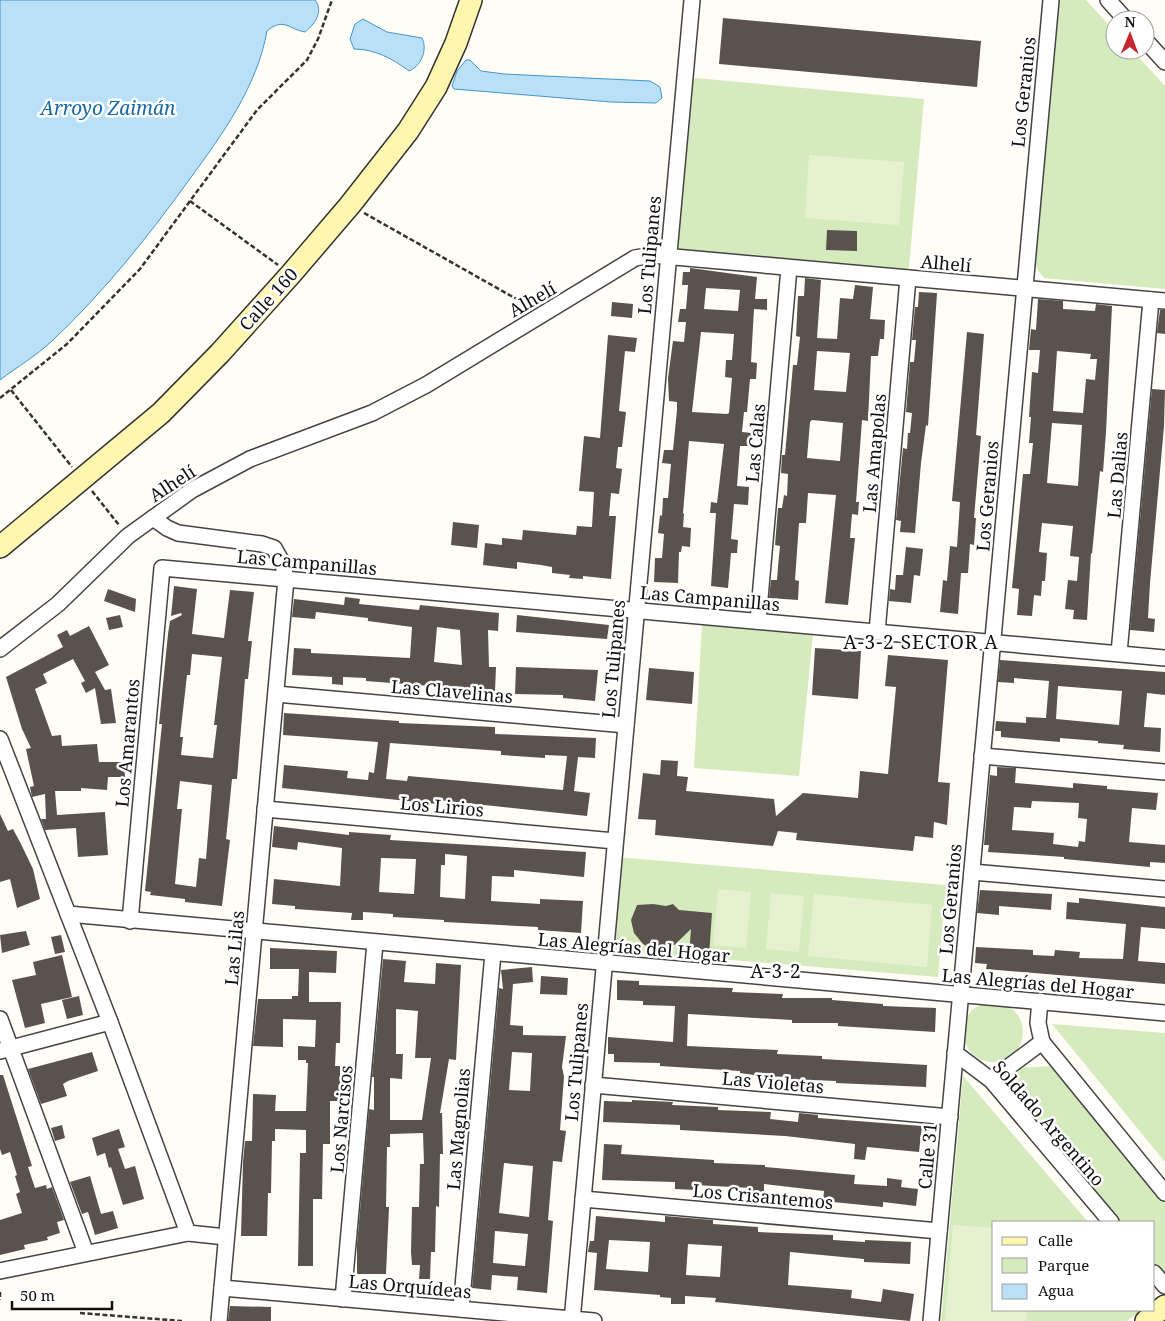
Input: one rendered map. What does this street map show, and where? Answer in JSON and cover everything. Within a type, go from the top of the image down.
[{"type":"main road","name":"Calle 160","points":[[0,547],[161,413],[220,353],[291,274],[350,205],[408,131],[436,87],[456,43],[472,0]]},
{"type":"main road","points":[[1146,1321],[1165,1306]]},
{"type":"street","name":"Los Tulipanes","points":[[572,1320],[692,0]]},
{"type":"street","name":"Los Geranios","points":[[961,995],[1024,288],[1052,0]]},
{"type":"street","points":[[1108,0],[1117,10]]},
{"type":"street","points":[[1155,51],[1165,62]]},
{"type":"street","name":"Alhelí","points":[[0,649],[58,604],[128,536],[192,490],[250,459],[372,413],[403,397],[636,258],[652,254],[668,257],[1158,300]]},
{"type":"street","name":"Las Calas","points":[[758,621],[790,268]]},
{"type":"street","name":"Las Amapolas","points":[[876,632],[908,278]]},
{"type":"street","name":"Las Dalias","points":[[1119,654],[1158,300]]},
{"type":"street","points":[[153,518],[178,533],[262,544],[274,548],[283,564],[286,579]]},
{"type":"street","name":"Las Campanillas","points":[[162,568],[1165,658]]},
{"type":"street","name":"Los Amarantos","points":[[130,921],[162,568]]},
{"type":"street","name":"Las Lilas","points":[[219,1321],[286,579]]},
{"type":"street","name":"Las Clavelinas","points":[[276,694],[626,725]]},
{"type":"street","points":[[0,739],[110,1022],[188,1233]]},
{"type":"street","points":[[982,756],[1165,772]]},
{"type":"street","name":"Los Lirios","points":[[265,809],[615,840]]},
{"type":"street","points":[[972,872],[1165,889]]},
{"type":"street","name":"Las Alegrías del Hogar","points":[[68,914],[1165,1013]]},
{"type":"street","name":"Los Narcisos","points":[[343,1299],[375,943]]},
{"type":"street","name":"Las Magnolias","points":[[461,1309],[493,953]]},
{"type":"street","name":"Calle 31","points":[[931,1321],[961,995]]},
{"type":"street","points":[[1040,1001],[1038,1023],[1042,1042],[1165,1193]]},
{"type":"street","points":[[0,1019],[6,1050],[86,1253]]},
{"type":"street","points":[[6,1050],[110,1022]]},
{"type":"street","points":[[991,1080],[1042,1042]]},
{"type":"street","name":"Soldado Argentino","points":[[955,1053],[991,1080],[1110,1221]]},
{"type":"street","name":"Las Violetas","points":[[593,1085],[950,1116]]},
{"type":"street","name":"Los Crisantemos","points":[[583,1199],[939,1231]]},
{"type":"street","points":[[0,1271],[188,1233],[226,1237]]},
{"type":"street","points":[[1155,1274],[1165,1286]]},
{"type":"street","name":"Las Orquídeas","points":[[222,1288],[594,1321]]},
{"type":"path","points":[[0,398],[67,344],[140,269],[257,110],[307,60],[318,39],[332,0]]},
{"type":"path","points":[[190,201],[291,274]]},
{"type":"path","points":[[350,205],[543,314]]},
{"type":"path","points":[[11,390],[128,536]]},
{"type":"path","points":[[0,1292],[0,1300]]},
{"type":"path","points":[[80,1312],[182,1321]]},
{"type":"green space","points":[[1059,0],[1086,0],[1105,21],[1105,60],[1141,60],[1165,86],[1165,289],[1044,278],[1035,266]]},
{"type":"green space","points":[[684,77],[924,99],[908,278],[668,257]]},
{"type":"green space","points":[[809,155],[904,162],[899,225],[805,218]]},
{"type":"green space","points":[[702,625],[813,634],[799,776],[694,768]]},
{"type":"green space","points":[[616,857],[946,885],[938,977],[608,950]]},
{"type":"green space","points":[[718,889],[751,892],[746,948],[713,945]]},
{"type":"green space","points":[[771,893],[804,896],[799,952],[766,949]]},
{"type":"green space","points":[[814,894],[932,905],[927,967],[808,956]]},
{"type":"green space","points":[[987,1002],[999,1002],[1010,1007],[1018,1015],[1023,1026],[1021,1044],[1010,1057],[999,1062],[987,1062],[976,1057],[968,1049],[963,1038],[963,1026],[968,1015],[976,1007]]},
{"type":"green space","points":[[1052,1024],[1165,1033],[1165,1162]]},
{"type":"green space","points":[[1052,1066],[1165,1202],[1165,1279],[1155,1266],[1155,1221],[1116,1221],[1008,1095],[1020,1068]]},
{"type":"green space","points":[[963,1076],[1087,1221],[992,1221],[992,1311],[1140,1311],[1127,1321],[941,1321]]},
{"type":"green space","points":[[953,1225],[992,1228],[992,1311],[1027,1311],[1026,1321],[945,1321]]},
{"type":"water","name":"Arroyo Zaimán","points":[[0,0],[315,0],[319,9],[315,21],[305,32],[282,24],[267,31],[255,72],[237,110],[214,146],[157,222],[107,284],[71,323],[40,352],[0,380]]},
{"type":"water","points":[[363,19],[387,32],[422,38],[424,52],[420,62],[409,71],[397,62],[383,56],[362,49],[354,49],[350,39],[355,24]]},
{"type":"water","points":[[466,60],[470,60],[481,71],[504,74],[650,81],[660,87],[662,98],[656,103],[611,102],[454,89],[452,86],[457,71]]},
{"type":"building","points":[[723,18],[981,41],[977,87],[719,64]]},
{"type":"building","points":[[827,230],[857,231],[857,251],[826,250]]},
{"type":"building","points":[[690,268],[757,277],[755,299],[767,299],[767,310],[754,309],[751,362],[757,363],[756,379],[750,379],[747,412],[744,412],[742,432],[752,433],[751,446],[740,446],[737,486],[749,487],[748,505],[734,504],[731,539],[738,540],[737,553],[731,553],[728,588],[711,586],[716,513],[710,513],[711,502],[717,503],[724,444],[689,441],[683,527],[691,528],[690,547],[682,546],[681,552],[679,552],[678,583],[654,582],[655,558],[662,558],[664,534],[658,533],[660,515],[662,516],[663,498],[668,498],[671,464],[662,463],[664,450],[673,450],[677,410],[677,402],[669,401],[668,378],[673,341],[684,342],[686,322],[678,322],[680,309],[686,309],[688,285],[682,285],[683,272],[690,272]],"holes":[[[706,288],[740,290],[738,311],[704,309]],[[701,332],[734,334],[732,360],[726,360],[725,377],[732,378],[729,413],[727,414],[692,412]]]},
{"type":"building","points":[[805,278],[821,280],[817,338],[837,339],[840,298],[853,299],[855,285],[873,287],[870,319],[885,320],[884,339],[880,339],[878,356],[871,356],[868,421],[862,420],[856,502],[859,502],[858,515],[852,514],[850,538],[855,538],[848,605],[825,603],[836,495],[808,493],[806,523],[799,523],[795,580],[799,581],[798,600],[769,598],[771,580],[777,580],[780,546],[775,545],[778,508],[782,508],[784,495],[787,496],[788,474],[781,473],[782,455],[785,455],[793,365],[797,365],[800,337],[796,336],[798,296],[804,296]],"holes":[[[817,351],[850,353],[846,392],[814,390]],[[812,420],[843,423],[840,461],[807,458],[810,422]]]},
{"type":"building","points":[[919,292],[937,293],[928,426],[926,425],[921,463],[915,533],[900,532],[901,521],[896,520],[903,448],[907,449],[908,433],[910,433],[912,413],[906,412],[910,362],[914,362],[916,340],[912,340],[915,307],[918,307]]},
{"type":"building","points":[[1038,299],[1063,301],[1063,309],[1095,311],[1096,304],[1112,306],[1103,472],[1100,471],[1091,553],[1087,620],[1073,619],[1074,610],[1065,609],[1068,580],[1077,581],[1079,557],[1070,556],[1073,526],[1042,523],[1039,552],[1047,553],[1045,581],[1042,581],[1041,596],[1034,595],[1032,616],[1017,615],[1019,589],[1012,588],[1023,474],[1030,474],[1033,443],[1029,443],[1032,372],[1038,373],[1040,350],[1029,350],[1031,329],[1036,330]],"holes":[[[1057,351],[1091,354],[1090,359],[1097,359],[1095,380],[1086,379],[1083,413],[1053,411]],[[1052,423],[1082,425],[1078,486],[1047,483]]]},
{"type":"building","points":[[612,302],[633,304],[632,318],[611,316]]},
{"type":"building","points":[[1160,310],[1165,310],[1165,334],[1157,333]]},
{"type":"building","points":[[967,332],[984,334],[976,435],[981,436],[974,518],[976,518],[974,545],[970,544],[968,573],[961,573],[958,614],[940,612],[943,580],[947,581],[950,546],[957,547],[960,502],[952,501]]},
{"type":"building","points":[[608,335],[637,338],[635,352],[625,351],[619,411],[626,412],[622,447],[618,447],[616,468],[622,469],[619,494],[611,493],[609,516],[616,516],[611,579],[583,576],[583,579],[569,578],[570,575],[552,573],[552,567],[517,562],[517,569],[483,565],[485,543],[502,545],[502,538],[522,540],[523,530],[576,535],[577,526],[592,527],[594,492],[579,491],[584,436],[600,438]]},
{"type":"building","points":[[1152,389],[1165,390],[1164,426],[1148,618],[1155,619],[1154,632],[1130,630]]},
{"type":"building","points":[[453,522],[479,525],[477,548],[451,545]]},
{"type":"building","points":[[906,547],[923,549],[920,576],[914,575],[911,603],[889,601],[890,589],[895,590],[896,575],[903,575]]},
{"type":"building","points":[[174,586],[197,589],[192,634],[224,638],[230,590],[254,592],[248,641],[252,641],[248,679],[245,679],[237,779],[232,779],[226,839],[230,840],[222,906],[185,902],[185,899],[150,895],[151,892],[145,891],[162,724],[159,724],[168,634],[170,621],[182,615],[181,613],[171,616]],"holes":[[[192,654],[222,657],[214,725],[217,725],[213,758],[181,755],[183,737],[180,737],[187,675],[190,675]],[[180,781],[212,785],[206,859],[199,858],[196,887],[175,884],[182,809],[177,809]]]},
{"type":"building","points":[[108,589],[136,599],[135,612],[104,601]]},
{"type":"building","points":[[345,597],[360,599],[359,604],[419,610],[420,605],[499,613],[498,631],[488,630],[489,667],[496,667],[495,691],[366,681],[366,678],[343,677],[343,685],[332,684],[332,677],[292,675],[294,648],[311,649],[311,653],[410,658],[412,627],[368,621],[368,618],[316,612],[315,619],[292,617],[294,599],[344,605]],"holes":[[[437,627],[460,630],[462,665],[434,662]]]},
{"type":"building","points":[[120,615],[123,627],[109,630],[106,618]]},
{"type":"building","points":[[517,615],[609,625],[607,639],[516,632]]},
{"type":"building","points":[[89,626],[109,665],[95,672],[105,690],[111,689],[116,723],[101,724],[95,688],[86,693],[81,683],[85,681],[73,659],[43,674],[47,683],[35,689],[52,736],[61,735],[62,746],[97,744],[99,762],[124,762],[125,777],[108,777],[107,790],[81,788],[81,791],[55,791],[57,815],[105,812],[108,855],[78,857],[76,828],[45,830],[41,819],[46,819],[45,794],[32,797],[30,787],[34,786],[26,749],[31,748],[22,729],[6,677],[63,647],[57,635],[67,630],[70,636]]},
{"type":"building","points":[[815,648],[861,651],[858,699],[812,695]]},
{"type":"building","points":[[888,655],[948,660],[938,782],[950,783],[947,825],[934,822],[933,838],[915,836],[913,851],[796,840],[797,833],[778,831],[773,846],[655,835],[656,820],[638,819],[643,773],[660,775],[661,760],[678,761],[677,776],[688,777],[686,791],[774,799],[776,816],[803,793],[858,798],[860,771],[888,774],[896,687],[885,686]]},
{"type":"building","points":[[1000,660],[1165,672],[1165,695],[1147,693],[1144,727],[1161,728],[1160,752],[1123,749],[1124,745],[1098,743],[1098,741],[1060,738],[1060,742],[1001,737],[1001,731],[995,731],[996,721],[1026,723],[1026,717],[1046,718],[1049,681],[1014,678],[1014,683],[998,682]],"holes":[[[1058,686],[1122,691],[1119,725],[1056,719]]]},
{"type":"building","points":[[516,667],[598,670],[595,701],[563,698],[563,695],[515,694]]},
{"type":"building","points":[[649,668],[694,672],[692,704],[646,700]]},
{"type":"building","points":[[284,713],[399,721],[399,723],[495,727],[495,734],[596,738],[595,758],[578,757],[574,791],[590,793],[587,816],[438,800],[437,804],[282,788],[284,765],[348,771],[347,778],[368,780],[369,772],[374,773],[378,742],[283,735]],"holes":[[[390,743],[501,751],[501,755],[545,758],[545,755],[567,756],[563,790],[408,776],[407,781],[386,779]]]},
{"type":"building","points":[[997,767],[1016,768],[1015,783],[1073,788],[1073,783],[1107,786],[1107,789],[1158,793],[1156,810],[1132,808],[1129,842],[1165,845],[1165,863],[1150,862],[1150,867],[1064,859],[1064,857],[988,852],[989,845],[984,845],[990,775],[997,776]],"holes":[[[1032,801],[1079,803],[1078,818],[1087,819],[1085,842],[1079,841],[1078,847],[1053,844],[1054,833],[1012,830],[1014,807],[1031,808]]]},
{"type":"building","points":[[0,814],[8,831],[13,829],[33,869],[40,899],[17,908],[10,879],[0,882]]},
{"type":"building","points":[[274,826],[349,835],[349,832],[391,835],[390,840],[586,852],[584,877],[514,870],[514,877],[492,876],[491,901],[540,904],[540,899],[583,901],[581,933],[538,930],[538,927],[444,922],[444,920],[393,917],[393,914],[363,912],[363,920],[351,920],[352,913],[295,909],[295,906],[272,904],[274,879],[340,886],[342,848],[298,842],[297,850],[272,847]],"holes":[[[445,854],[467,856],[465,899],[440,897],[441,865],[445,865]],[[381,858],[416,859],[414,894],[379,892]]]},
{"type":"building","points":[[980,890],[1052,894],[1051,910],[999,906],[999,915],[977,913]]},
{"type":"building","points":[[1079,898],[1165,907],[1165,929],[1141,927],[1138,961],[1165,963],[1165,984],[986,969],[987,964],[975,963],[976,947],[1033,950],[1033,955],[1054,956],[1055,950],[1080,952],[1079,958],[1123,959],[1126,924],[1066,919],[1067,902],[1079,903]]},
{"type":"building","points":[[653,904],[666,906],[673,904],[679,910],[712,913],[709,956],[689,955],[691,929],[667,952],[664,949],[652,949],[643,944],[634,933],[631,920],[637,905]]},
{"type":"building","points":[[26,931],[30,945],[2,953],[0,935]]},
{"type":"building","points":[[61,935],[65,952],[55,954],[51,937]]},
{"type":"building","points":[[270,948],[337,951],[336,973],[309,972],[309,1002],[341,1002],[340,1043],[336,1043],[335,1066],[340,1066],[340,1101],[330,1101],[330,1144],[323,1144],[322,1199],[313,1199],[313,1266],[298,1266],[300,1153],[306,1153],[306,1130],[275,1129],[275,1141],[272,1141],[271,1193],[268,1193],[267,1236],[241,1236],[243,1162],[245,1141],[252,1141],[253,1094],[276,1095],[275,1111],[306,1111],[308,1063],[306,1063],[306,1060],[298,1060],[298,1046],[315,1047],[316,1020],[283,1019],[283,1047],[253,1046],[258,999],[292,999],[292,996],[298,996],[299,969],[270,969]]},
{"type":"building","points":[[62,955],[72,997],[41,1004],[45,1023],[25,1028],[12,980],[36,975],[33,962]]},
{"type":"building","points":[[383,959],[406,961],[404,982],[435,984],[436,963],[461,965],[456,1060],[449,1059],[440,1113],[442,1113],[443,1154],[440,1154],[439,1207],[436,1206],[435,1252],[431,1252],[430,1279],[419,1279],[420,1265],[412,1265],[411,1252],[412,1207],[419,1207],[420,1164],[424,1164],[423,1133],[390,1134],[390,1147],[387,1147],[386,1207],[389,1207],[386,1274],[357,1274],[357,1245],[369,1109],[374,1110],[374,1077],[372,1077]],"holes":[[[396,1009],[418,1011],[415,1058],[431,1058],[422,1120],[390,1120],[390,1078],[402,1079],[403,1054],[396,1054]]]},
{"type":"building","points":[[532,967],[533,982],[513,984],[510,1025],[523,1026],[523,1035],[566,1036],[562,1067],[564,1077],[560,1130],[566,1131],[562,1162],[553,1161],[548,1220],[553,1221],[547,1293],[517,1290],[518,1277],[492,1275],[491,1290],[472,1288],[499,988],[503,989],[501,970]],"holes":[[[512,1052],[532,1053],[530,1091],[509,1090]],[[504,1163],[533,1166],[529,1217],[499,1213]],[[495,1231],[528,1234],[525,1266],[493,1263]]]},
{"type":"building","points":[[541,976],[568,978],[567,995],[540,994]]},
{"type":"building","points":[[617,980],[639,981],[639,985],[733,988],[732,992],[783,994],[782,998],[832,998],[832,1000],[883,1004],[883,1006],[936,1008],[935,1032],[838,1026],[838,1023],[792,1023],[792,1020],[688,1014],[687,1046],[778,1050],[777,1054],[822,1056],[822,1059],[927,1065],[926,1087],[836,1083],[836,1081],[761,1076],[740,1073],[740,1071],[660,1066],[660,1063],[614,1062],[614,1054],[608,1054],[608,1037],[673,1042],[675,1006],[643,1005],[643,1001],[617,1000]]},
{"type":"building","points":[[79,996],[83,1015],[67,1019],[62,1000]]},
{"type":"building","points":[[92,1052],[98,1071],[68,1081],[63,1084],[67,1096],[41,1104],[28,1069]]},
{"type":"building","points":[[0,1075],[3,1075],[32,1166],[28,1167],[35,1188],[46,1185],[47,1189],[52,1187],[64,1220],[57,1222],[60,1233],[47,1237],[48,1240],[24,1245],[25,1249],[0,1255],[0,1220],[22,1213],[16,1194],[20,1192],[15,1176],[17,1175],[10,1152],[2,1155],[0,1149]]},
{"type":"building","points":[[632,1100],[673,1102],[672,1105],[718,1107],[718,1110],[771,1112],[770,1119],[798,1122],[799,1113],[818,1115],[818,1118],[922,1126],[919,1152],[867,1147],[865,1160],[854,1159],[855,1144],[785,1136],[680,1130],[680,1125],[603,1122],[604,1101],[632,1102]]},
{"type":"building","points":[[62,1125],[65,1138],[55,1141],[51,1128]]},
{"type":"building","points":[[119,1129],[125,1147],[118,1149],[125,1169],[135,1166],[144,1199],[123,1205],[105,1153],[97,1156],[92,1138]]},
{"type":"building","points":[[604,1144],[622,1145],[621,1154],[714,1160],[714,1163],[765,1165],[765,1167],[855,1175],[854,1184],[887,1186],[887,1178],[902,1180],[901,1187],[918,1189],[916,1206],[883,1202],[883,1207],[823,1201],[824,1191],[764,1184],[764,1192],[751,1191],[751,1188],[695,1185],[695,1190],[675,1189],[675,1182],[602,1180]]},
{"type":"building","points":[[90,1176],[101,1214],[113,1211],[118,1228],[95,1235],[88,1212],[82,1214],[70,1182]]},
{"type":"building","points":[[596,1216],[665,1222],[665,1216],[713,1220],[713,1224],[758,1227],[758,1232],[833,1235],[833,1240],[911,1242],[910,1264],[864,1262],[864,1259],[790,1252],[788,1285],[852,1290],[851,1298],[881,1302],[883,1289],[914,1294],[910,1321],[715,1302],[716,1298],[685,1296],[685,1304],[671,1304],[671,1298],[660,1297],[660,1295],[594,1290],[597,1253],[588,1252],[590,1241],[594,1241]],"holes":[[[609,1240],[650,1242],[648,1272],[606,1269]],[[688,1244],[722,1246],[720,1277],[686,1275]]]},
{"type":"building","points":[[230,1306],[271,1307],[271,1321],[228,1321]]},
{"type":"district","name":"A-3-2 SECTOR A","points":[[921,642]]},
{"type":"district","name":"A-3-2","points":[[776,971]]}]
